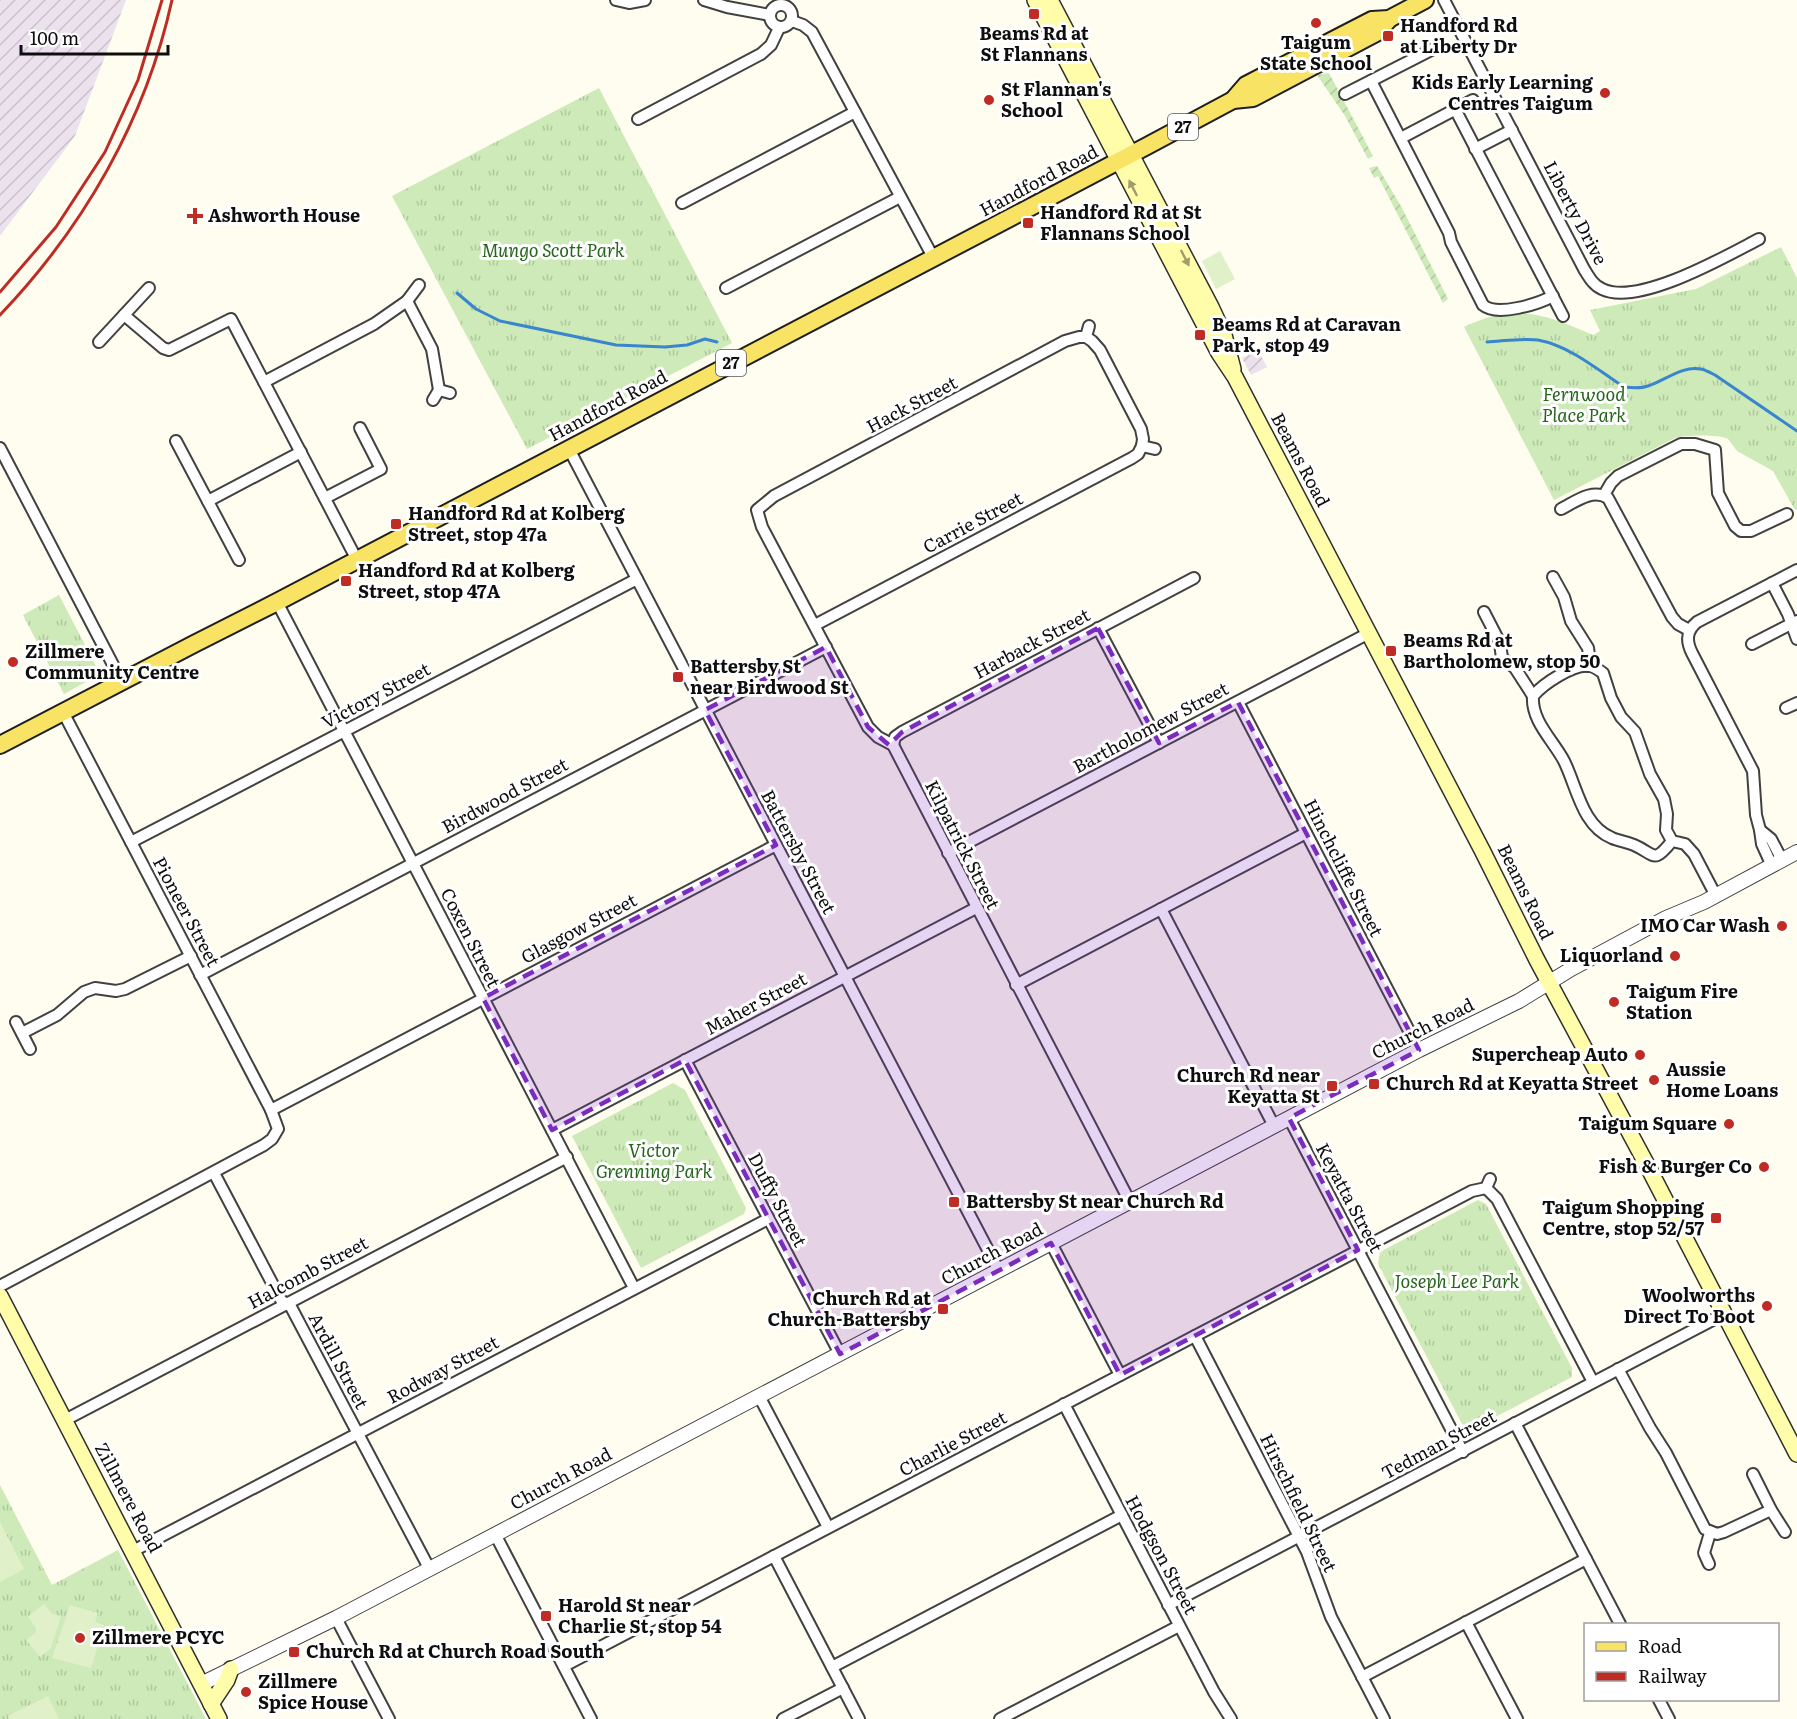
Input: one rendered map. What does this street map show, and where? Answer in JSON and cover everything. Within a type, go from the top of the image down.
[{"type":"main road","name":"Beams Road","points":[[1035,0],[1219,323],[1235,378],[1797,1454]]},
{"type":"main road","name":"Beams Road","points":[[1050,0],[1125,157]]},
{"type":"main road","name":"Handford Road","points":[[0,745],[1233,100],[1246,86],[1329,42],[1372,20],[1389,19],[1425,0]]},
{"type":"main road","name":"Zillmere Road","points":[[0,1296],[219,1719]]},
{"type":"main road","points":[[212,1704],[231,1669]]},
{"type":"street","points":[[616,0],[629,3],[645,0]]},
{"type":"street","points":[[704,0],[770,15]]},
{"type":"street","name":"Liberty Drive","points":[[1444,0],[1584,269],[1593,282],[1604,290],[1621,294],[1673,281],[1697,272],[1759,239]]},
{"type":"street","points":[[778,28],[771,21],[770,15],[776,6],[787,3],[791,10],[792,21]]},
{"type":"street","points":[[778,28],[785,27],[792,21]]},
{"type":"street","points":[[792,21],[803,24],[812,32],[933,257]]},
{"type":"street","points":[[638,119],[761,54],[771,45],[778,28]]},
{"type":"street","points":[[1345,94],[1441,45]]},
{"type":"street","points":[[1371,81],[1483,305],[1493,310],[1529,305],[1553,296]]},
{"type":"street","points":[[1401,138],[1473,100]]},
{"type":"street","points":[[1455,109],[1563,316]]},
{"type":"street","points":[[682,203],[855,112]]},
{"type":"street","points":[[1475,149],[1512,130]]},
{"type":"street","points":[[726,288],[900,197]]},
{"type":"street","points":[[264,382],[374,324],[407,301],[419,285]]},
{"type":"street","points":[[99,342],[150,288]]},
{"type":"street","points":[[407,301],[432,349],[445,391],[433,400]]},
{"type":"street","points":[[124,315],[163,348],[169,350],[231,320],[357,560]]},
{"type":"street","name":"Hack Street","points":[[757,510],[774,496],[1065,341],[1088,332],[1141,429],[1142,446]]},
{"type":"street","points":[[325,498],[381,469],[360,428]]},
{"type":"street","points":[[176,441],[238,560]]},
{"type":"street","points":[[1604,495],[1614,479],[1676,446],[1695,444],[1715,450],[1718,493],[1738,529],[1745,532],[1750,531],[1787,514]]},
{"type":"street","points":[[1142,446],[1155,449]]},
{"type":"street","name":"Carrie Street","points":[[815,625],[1132,459],[1142,446]]},
{"type":"street","points":[[0,448],[122,682]]},
{"type":"street","name":"Battersby Street","points":[[569,449],[999,1271]]},
{"type":"street","points":[[208,501],[301,452]]},
{"type":"street","points":[[1561,509],[1589,495],[1604,495],[1612,504],[1672,617],[1689,630]]},
{"type":"street","name":"Kilpatrick Street","points":[[757,510],[762,527],[868,727],[878,737],[893,745],[1130,1202]]},
{"type":"street","points":[[1777,863],[1771,839],[1760,830],[1756,815],[1753,771],[1689,648],[1687,640],[1689,630],[1697,622],[1797,570]]},
{"type":"street","points":[[1553,577],[1564,597],[1571,621],[1588,648],[1588,666]]},
{"type":"street","name":"Harback Street","points":[[893,745],[895,737],[902,732],[1194,578]]},
{"type":"street","name":"Victory Street","points":[[131,842],[637,579]]},
{"type":"street","points":[[1772,583],[1794,622],[1797,639]]},
{"type":"street","name":"Coxen Street","points":[[277,602],[634,1288]]},
{"type":"street","points":[[1484,612],[1500,642],[1502,658],[1515,668],[1533,696],[1534,711],[1543,730],[1563,759],[1590,819],[1599,830],[1610,838],[1636,846],[1654,856],[1664,852],[1672,841]]},
{"type":"street","points":[[1752,644],[1794,622]]},
{"type":"street","points":[[1098,628],[1159,743]]},
{"type":"street","name":"Bartholomew Street","points":[[948,853],[1369,633]]},
{"type":"street","name":"Birdwood Street","points":[[200,975],[826,647]]},
{"type":"street","points":[[1533,696],[1541,686],[1577,667],[1588,666],[1603,674],[1616,708],[1635,732],[1650,774],[1664,800],[1667,814],[1666,830],[1672,841],[1685,844],[1694,854],[1716,896]]},
{"type":"street","name":"Hinchcliffe Street","points":[[1238,702],[1419,1050]]},
{"type":"street","points":[[1786,708],[1797,703]]},
{"type":"street","name":"Pioneer Street","points":[[63,712],[271,1110],[278,1129],[269,1142],[214,1173]]},
{"type":"street","points":[[1016,985],[1306,833]]},
{"type":"street","name":"Glasgow Street","points":[[271,1110],[776,845]]},
{"type":"street","name":"Church Road","points":[[201,1684],[336,1618],[1419,1050],[1519,1001],[1658,922],[1716,896],[1797,852]]},
{"type":"street","name":"Maher Street","points":[[552,1130],[976,908]]},
{"type":"street","points":[[1161,909],[1274,1126]]},
{"type":"street","points":[[22,1033],[57,1015],[84,992],[95,988],[116,991],[125,989],[190,956]]},
{"type":"street","points":[[16,1022],[30,1049]]},
{"type":"street","name":"Duffy Street","points":[[685,1060],[840,1354]]},
{"type":"street","name":"Keyatta Street","points":[[1289,1118],[1463,1452]]},
{"type":"street","name":"Halcomb Street","points":[[65,1420],[567,1157]]},
{"type":"street","points":[[0,1286],[214,1173]]},
{"type":"street","name":"Ardill Street","points":[[214,1173],[281,1300],[291,1307],[429,1568]]},
{"type":"street","name":"Charlie Street","points":[[564,1666],[1488,1184],[1593,1383]]},
{"type":"street","name":"Rodway Street","points":[[133,1551],[768,1219]]},
{"type":"street","points":[[1051,1244],[1120,1375]]},
{"type":"street","name":"Tedman Street","points":[[1168,1605],[1724,1314]]},
{"type":"street","name":"Hirschfield Street","points":[[1195,1336],[1300,1537],[1331,1617],[1384,1719]]},
{"type":"street","points":[[1618,1368],[1705,1529],[1710,1533],[1724,1532],[1771,1510]]},
{"type":"street","points":[[759,1396],[828,1527]]},
{"type":"street","name":"Hodgson Street","points":[[1064,1404],[1179,1626],[1231,1719]]},
{"type":"street","points":[[1515,1423],[1619,1623]]},
{"type":"street","points":[[1753,1474],[1785,1532]]},
{"type":"street","points":[[832,1667],[1122,1515]]},
{"type":"street","points":[[1709,1564],[1704,1553],[1710,1533]]},
{"type":"street","points":[[495,1534],[591,1719]]},
{"type":"street","points":[[774,1556],[859,1719]]},
{"type":"street","points":[[1362,1677],[1586,1559]]},
{"type":"street","points":[[336,1618],[389,1719]]},
{"type":"street","points":[[1467,1622],[1517,1719]]},
{"type":"street","points":[[1000,1719],[1179,1626]]},
{"type":"street","points":[[783,1719],[843,1688]]},
{"type":"street","points":[[1660,1701],[1669,1719]]},
{"type":"highlighted area","points":[[1098,628],[1159,743],[1238,702],[1419,1050],[1289,1118],[1358,1250],[1120,1375],[1051,1243],[840,1354],[685,1060],[552,1130],[483,998],[776,845],[705,710],[826,647],[868,727],[889,745],[902,732]]},
{"type":"shaded area","points":[[0,0],[126,0],[75,136],[0,236]]},
{"type":"shaded area","points":[[1258,350],[1267,367],[1251,375],[1242,358]]},
{"type":"green space","points":[[1329,73],[1373,156],[1368,159],[1345,116],[1317,75]]},
{"type":"green space","name":"Mungo Scott Park","points":[[599,88],[732,343],[527,449],[392,196]]},
{"type":"green space","points":[[1377,166],[1401,206],[1448,299],[1443,303],[1378,176],[1374,178],[1369,168]]},
{"type":"green space","name":"Fernwood Place Park","points":[[1781,247],[1797,278],[1797,509],[1795,510],[1773,471],[1737,451],[1728,439],[1710,436],[1675,438],[1554,500],[1464,327],[1482,319],[1514,313],[1559,321],[1593,335],[1600,331],[1590,310],[1696,289]]},
{"type":"green space","points":[[1220,251],[1235,279],[1216,289],[1202,261]]},
{"type":"green space","points":[[59,595],[100,674],[64,694],[23,615]]},
{"type":"green space","name":"Victor Grenning Park","points":[[673,1083],[685,1090],[746,1208],[744,1214],[641,1268],[572,1136]]},
{"type":"green space","name":"Joseph Lee Park","points":[[1478,1200],[1486,1204],[1572,1368],[1572,1377],[1474,1428],[1462,1424],[1378,1264],[1380,1252]]},
{"type":"green space","points":[[0,1485],[52,1585],[118,1550],[206,1719],[0,1719]]},
{"type":"green space","points":[[0,1522],[24,1569],[0,1582]]},
{"type":"green space","points":[[44,1604],[52,1614],[61,1616],[51,1648],[40,1657],[26,1640],[36,1632],[36,1628],[28,1617]]},
{"type":"green space","name":"Zillmere PCYC","points":[[70,1605],[98,1613],[95,1622],[104,1625],[91,1668],[52,1658]]},
{"type":"green space","points":[[48,1696],[59,1719],[9,1719],[8,1716]]},
{"type":"waterway","points":[[457,293],[476,309],[500,321],[616,345],[665,347],[687,345],[705,339],[717,342]]},
{"type":"waterway","points":[[1487,342],[1526,339],[1550,343],[1583,359],[1624,387],[1645,387],[1687,369],[1703,369],[1797,431]]},
{"type":"railway","points":[[0,292],[56,227],[105,152],[138,80],[162,0]]},
{"type":"railway","points":[[0,315],[59,245],[108,169],[146,87],[161,44],[172,0]]},
{"type":"place","name":"Beams Rd at St Flannans","points":[[1034,14]]},
{"type":"place","name":"Taigum State School","points":[[1316,23]]},
{"type":"place","name":"Handford Rd at Liberty Dr","points":[[1388,36]]},
{"type":"place","name":"Kids Early Learning Centres Taigum","points":[[1605,93]]},
{"type":"place","name":"St Flannan's School","points":[[989,100]]},
{"type":"place","name":"Ashworth House","points":[[195,216]]},
{"type":"place","name":"Handford Rd at St Flannans School","points":[[1028,223]]},
{"type":"place","name":"Beams Rd at Caravan Park, stop 49","points":[[1200,335]]},
{"type":"place","name":"Handford Rd at Kolberg Street, stop 47a","points":[[396,524]]},
{"type":"place","name":"Handford Rd at Kolberg Street, stop 47A","points":[[346,581]]},
{"type":"place","name":"Beams Rd at Bartholomew, stop 50","points":[[1391,651]]},
{"type":"place","name":"Zillmere Community Centre","points":[[13,662]]},
{"type":"place","name":"Battersby St near Birdwood St","points":[[678,677]]},
{"type":"place","name":"IMO Car Wash","points":[[1782,926]]},
{"type":"place","name":"Liquorland","points":[[1675,956]]},
{"type":"place","name":"Taigum Fire Station","points":[[1614,1002]]},
{"type":"place","name":"Supercheap Auto","points":[[1640,1055]]},
{"type":"place","name":"Aussie Home Loans","points":[[1654,1080]]},
{"type":"place","name":"Church Rd at Keyatta Street","points":[[1374,1084]]},
{"type":"place","name":"Church Rd near Keyatta St","points":[[1332,1086]]},
{"type":"place","name":"Taigum Square","points":[[1729,1124]]},
{"type":"place","name":"Fish & Burger Co","points":[[1764,1167]]},
{"type":"place","name":"Battersby St near Church Rd","points":[[954,1202]]},
{"type":"place","name":"Taigum Shopping Centre, stop 52/57","points":[[1716,1218]]},
{"type":"place","name":"Woolworths Direct To Boot","points":[[1767,1306]]},
{"type":"place","name":"Church Rd at Church-Battersby","points":[[943,1309]]},
{"type":"place","name":"Harold St near Charlie St, stop 54","points":[[546,1616]]},
{"type":"place","name":"Zillmere PCYC","points":[[80,1638]]},
{"type":"place","name":"Church Rd at Church Road South","points":[[294,1652]]},
{"type":"place","name":"Zillmere Spice House","points":[[246,1692]]}]
